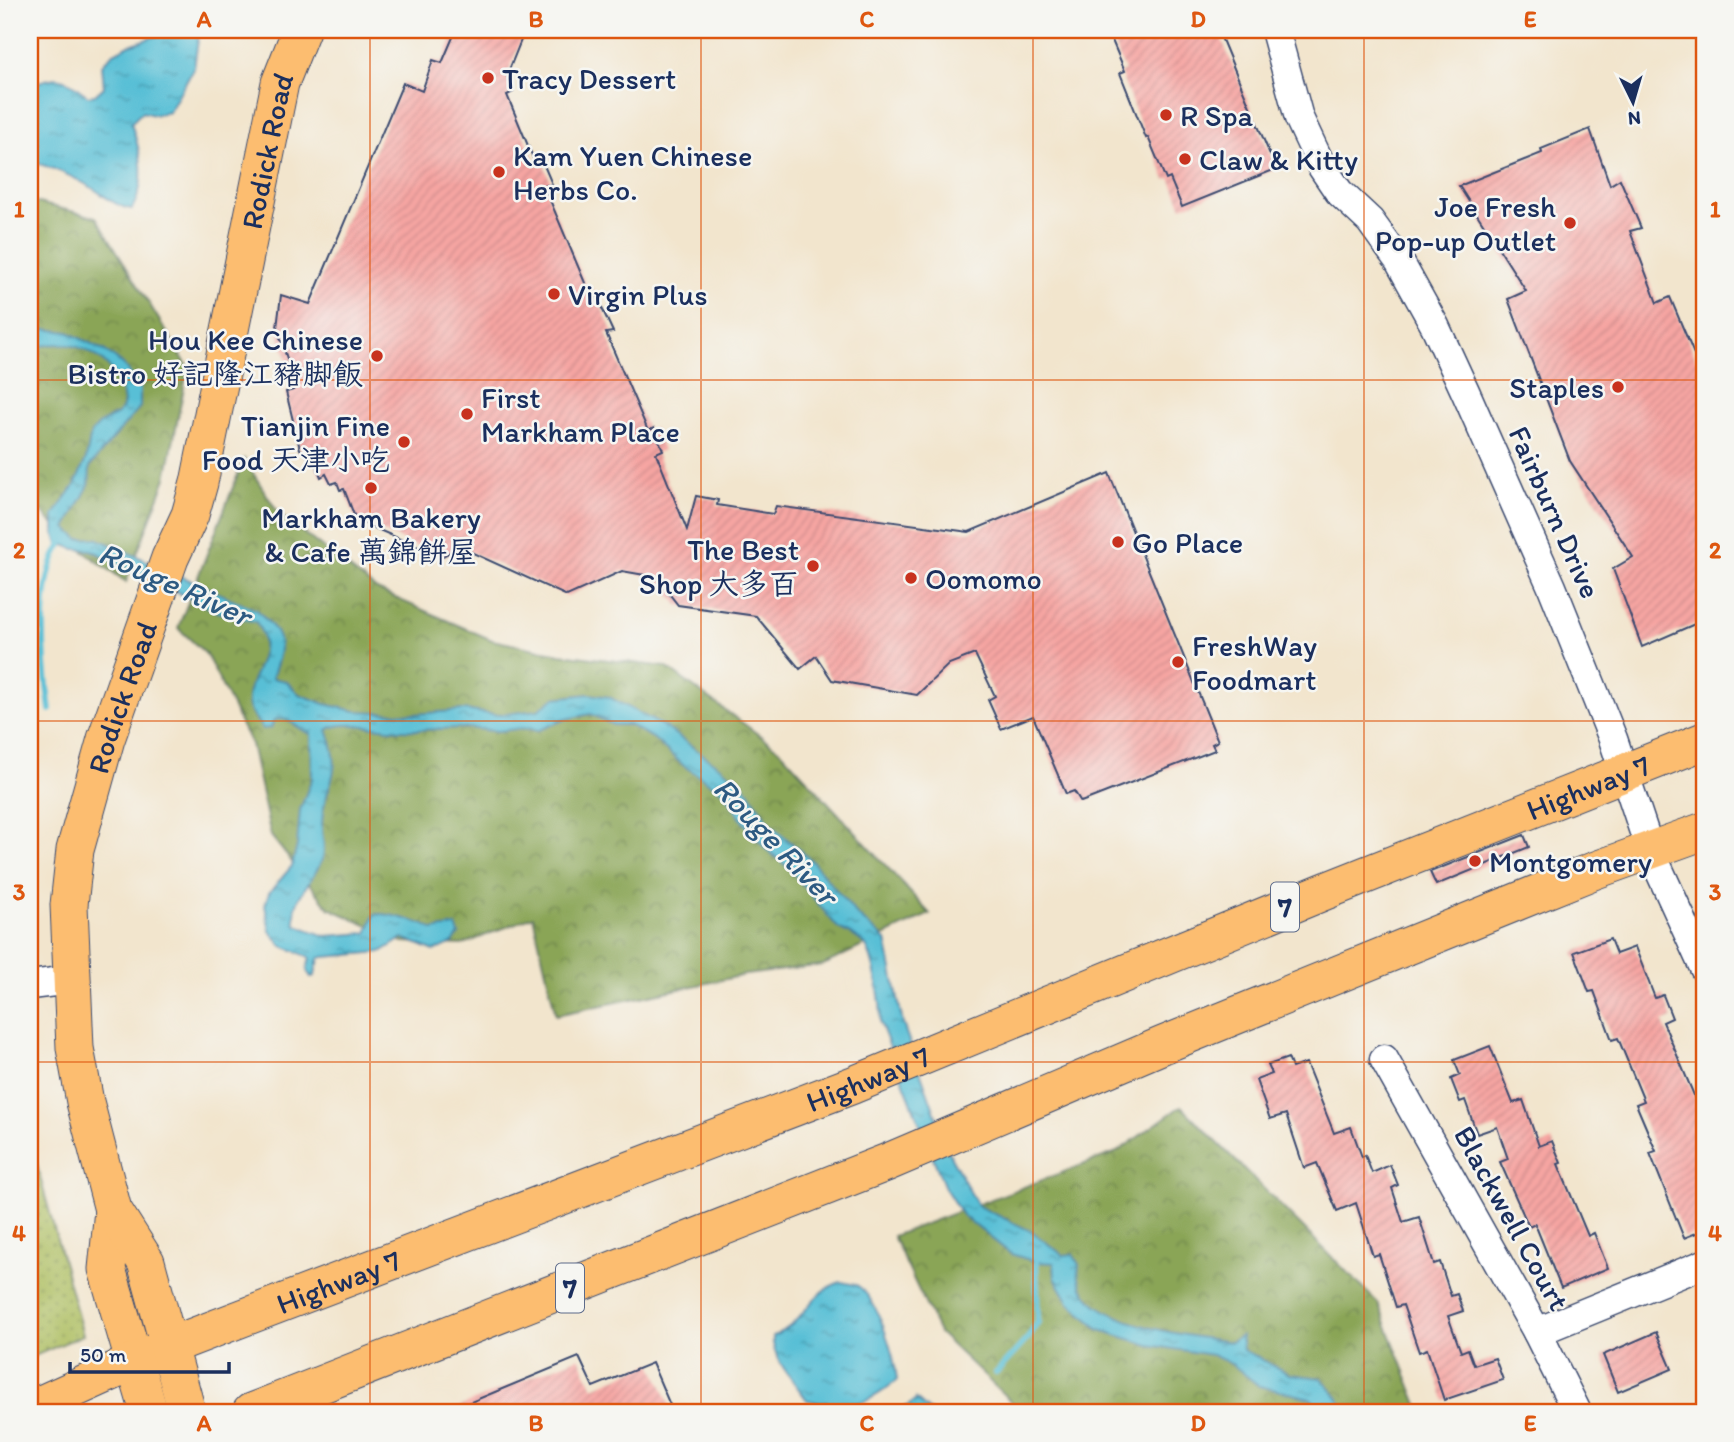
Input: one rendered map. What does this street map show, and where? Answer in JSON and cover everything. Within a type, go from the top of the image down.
[{"type":"main road","name":"Rodick Road","points":[[187,1412],[146,1262],[113,1210],[78,1062],[71,980],[69,905],[75,850],[114,716],[170,558],[190,516],[280,83],[301,30]]},
{"type":"main road","name":"Highway 7","points":[[30,1409],[169,1346],[853,1085],[1323,892],[1566,798],[1704,741]]},
{"type":"main road","name":"7","points":[[251,1412],[888,1162],[1163,1045],[1650,850],[1704,831]]},
{"type":"main road","name":"Rodick Road","points":[[113,1210],[107,1269],[149,1412]]},
{"type":"street","name":"Fairburn Drive","points":[[1275,30],[1299,117],[1322,167],[1384,241],[1435,326],[1552,587],[1613,739],[1622,773],[1650,850],[1704,968]]},
{"type":"street","points":[[30,985],[71,980]]},
{"type":"street","name":"Blackwell Court","points":[[1384,1059],[1537,1332],[1577,1412]]},
{"type":"street","points":[[1537,1332],[1704,1264]]},
{"type":"green space","points":[[30,201],[96,217],[188,367],[166,478],[126,582],[69,541],[30,499]]},
{"type":"green space","points":[[244,459],[279,514],[377,590],[492,640],[560,654],[666,667],[781,751],[930,914],[823,965],[745,975],[556,1015],[533,916],[462,945],[403,942],[329,908],[271,836],[251,744],[206,654],[178,628]]},
{"type":"green space","points":[[1181,1106],[1378,1303],[1421,1412],[1022,1412],[939,1333],[893,1236],[1117,1152]]},
{"type":"green space","points":[[30,1140],[83,1335],[30,1358]]},
{"type":"water","points":[[174,30],[197,30],[199,33],[194,67],[169,112],[154,115],[142,112],[131,123],[141,166],[140,188],[132,209],[116,204],[70,176],[30,162],[30,85],[55,78],[66,81],[88,96],[95,95],[104,87],[102,65],[112,54]]},
{"type":"water","name":"Rouge River","points":[[45,329],[68,332],[104,350],[123,364],[140,387],[140,407],[90,466],[89,485],[66,528],[79,539],[96,538],[257,610],[273,627],[279,641],[279,656],[272,678],[286,681],[299,694],[325,704],[356,711],[416,714],[463,710],[498,715],[538,710],[554,698],[589,694],[609,697],[665,727],[748,790],[770,824],[812,861],[857,915],[886,940],[903,1024],[951,1157],[978,1206],[1031,1231],[1063,1255],[1073,1254],[1079,1265],[1081,1285],[1092,1301],[1112,1314],[1162,1331],[1189,1336],[1231,1342],[1241,1336],[1243,1350],[1289,1374],[1321,1378],[1338,1397],[1345,1412],[1324,1412],[1310,1398],[1259,1386],[1232,1364],[1212,1355],[1149,1345],[1100,1330],[1069,1302],[1055,1278],[1054,1263],[1036,1262],[1011,1254],[962,1215],[945,1188],[880,1022],[877,984],[866,946],[838,928],[789,868],[766,849],[743,822],[725,793],[684,766],[653,738],[629,725],[613,725],[591,714],[566,719],[537,731],[467,728],[402,730],[352,725],[327,730],[332,746],[334,770],[323,810],[324,853],[299,898],[296,925],[325,936],[367,933],[374,915],[379,914],[404,918],[433,930],[456,926],[459,934],[453,943],[434,951],[403,938],[381,952],[319,958],[315,976],[311,977],[307,971],[310,957],[282,946],[270,931],[265,905],[269,893],[292,866],[297,846],[300,810],[312,778],[311,734],[289,721],[280,719],[274,720],[271,728],[263,729],[251,712],[248,705],[249,691],[263,644],[262,633],[256,622],[218,612],[91,550],[75,549],[58,543],[54,533],[54,515],[75,485],[86,459],[91,433],[101,423],[118,414],[124,403],[113,373],[91,353],[61,344],[30,350],[30,333]]},
{"type":"water","points":[[841,1282],[858,1286],[879,1315],[893,1357],[897,1380],[866,1401],[834,1405],[807,1400],[785,1370],[776,1353],[773,1336],[792,1324],[821,1293]]},
{"type":"water","points":[[916,1400],[931,1412],[899,1412]]},
{"type":"building","name":"First Markham Place","points":[[456,30],[525,30],[507,75],[513,92],[507,95],[536,165],[543,163],[552,184],[544,186],[588,290],[593,289],[613,332],[606,333],[648,431],[654,428],[663,450],[656,453],[687,530],[696,496],[718,500],[717,505],[773,514],[776,506],[969,532],[1109,473],[1218,741],[1212,744],[1215,750],[1081,802],[1074,791],[1066,794],[1033,716],[1001,729],[988,700],[995,696],[975,654],[949,664],[917,695],[832,680],[816,656],[800,669],[756,616],[678,605],[656,577],[622,571],[567,596],[460,547],[441,557],[356,520],[344,489],[340,490],[337,482],[331,484],[326,474],[321,477],[316,465],[300,449],[286,392],[293,390],[288,379],[293,377],[277,328],[281,295],[310,304],[403,83],[422,91],[433,60],[442,63]]},
{"type":"building","points":[[1131,30],[1218,30],[1276,169],[1182,207],[1170,178],[1166,180],[1148,137],[1146,138],[1120,73],[1125,71],[1111,38]]},
{"type":"building","points":[[1590,129],[1610,185],[1620,179],[1641,228],[1630,231],[1657,303],[1670,297],[1704,378],[1704,620],[1642,647],[1613,569],[1633,557],[1570,461],[1508,299],[1526,291],[1459,186],[1542,153],[1541,149]]},
{"type":"building","name":"Montgomery","points":[[1524,835],[1529,847],[1436,885],[1430,872]]},
{"type":"building","points":[[1610,939],[1616,954],[1635,947],[1655,998],[1663,995],[1672,1018],[1663,1022],[1704,1119],[1704,1230],[1684,1238],[1650,1153],[1656,1151],[1636,1104],[1644,1101],[1618,1038],[1612,1040],[1594,991],[1589,992],[1574,952]]},
{"type":"building","points":[[1490,1046],[1513,1103],[1523,1100],[1539,1146],[1552,1141],[1561,1163],[1558,1164],[1588,1236],[1594,1233],[1608,1268],[1561,1288],[1535,1224],[1529,1227],[1500,1162],[1508,1159],[1497,1127],[1477,1134],[1465,1100],[1460,1102],[1451,1079],[1460,1075],[1454,1060]]},
{"type":"building","points":[[1288,1058],[1292,1068],[1306,1063],[1334,1133],[1351,1127],[1362,1157],[1365,1155],[1372,1173],[1390,1165],[1398,1185],[1392,1188],[1403,1222],[1419,1217],[1434,1264],[1440,1262],[1451,1296],[1457,1294],[1463,1311],[1448,1316],[1461,1352],[1468,1349],[1474,1365],[1495,1358],[1503,1380],[1444,1400],[1427,1349],[1419,1352],[1403,1305],[1396,1307],[1379,1254],[1373,1256],[1356,1203],[1337,1211],[1317,1163],[1304,1168],[1286,1114],[1270,1119],[1256,1080],[1272,1074],[1268,1065]]},
{"type":"building","points":[[1656,1332],[1672,1369],[1618,1392],[1603,1355]]},
{"type":"building","points":[[579,1357],[593,1387],[652,1363],[673,1412],[447,1412]]},
{"type":"waterway","points":[[50,710],[44,648],[45,601],[53,560],[61,545],[60,538]]},
{"type":"waterway","points":[[996,1373],[1028,1338],[1038,1322],[1036,1262]]},
{"type":"place","name":"Tracy Dessert","points":[[488,78]]},
{"type":"place","name":"R Spa","points":[[1166,115]]},
{"type":"place","name":"Claw & Kitty","points":[[1185,159]]},
{"type":"place","name":"Kam Yuen Chinese Herbs Co.","points":[[499,172]]},
{"type":"place","name":"Joe Fresh Pop-up Outlet","points":[[1570,223]]},
{"type":"place","name":"Virgin Plus","points":[[554,294]]},
{"type":"place","name":"Hou Kee Chinese Bistro 好記隆江豬脚飯","points":[[377,356]]},
{"type":"place","name":"Staples","points":[[1618,387]]},
{"type":"place","name":"First Markham Place","points":[[467,414]]},
{"type":"place","name":"Tianjin Fine Food 天津小吃","points":[[404,442]]},
{"type":"place","name":"Markham Bakery & Cafe 萬錦餅屋","points":[[371,488]]},
{"type":"place","name":"Go Place","points":[[1118,542]]},
{"type":"place","name":"The Best Shop 大多百","points":[[813,566]]},
{"type":"place","name":"Oomomo","points":[[911,578]]},
{"type":"place","name":"FreshWay Foodmart","points":[[1178,662]]},
{"type":"place","name":"Montgomery","points":[[1475,861]]}]
